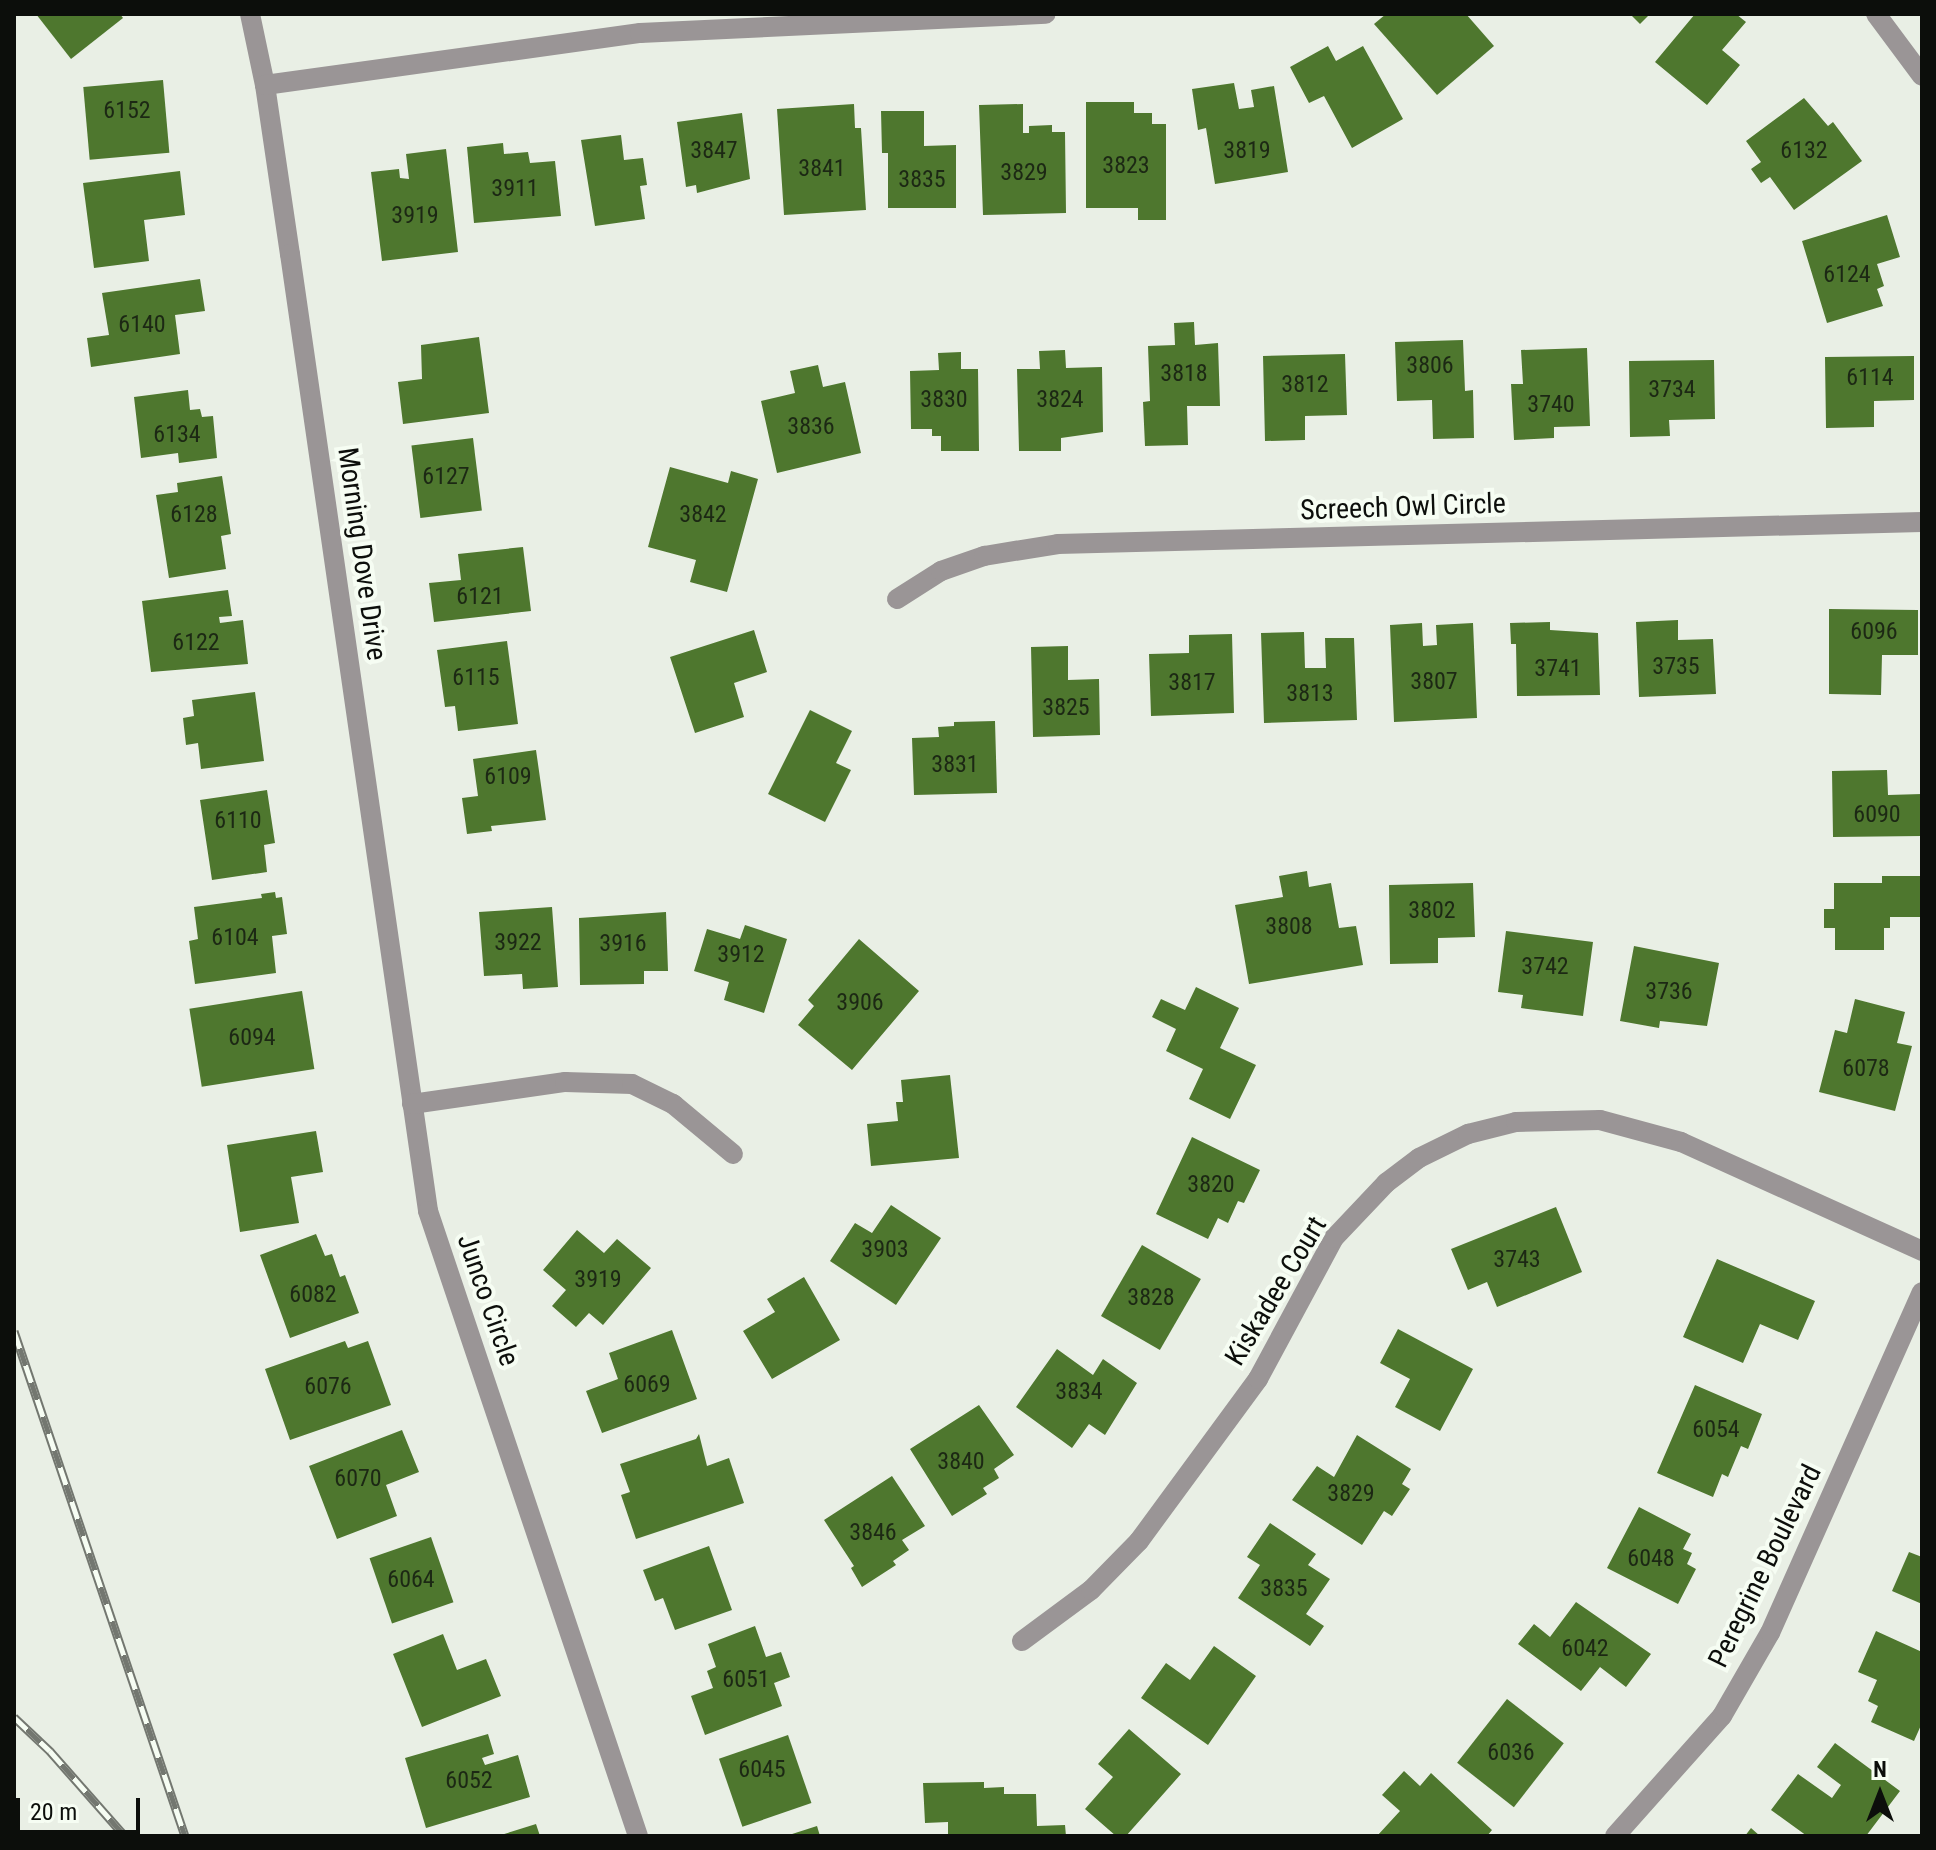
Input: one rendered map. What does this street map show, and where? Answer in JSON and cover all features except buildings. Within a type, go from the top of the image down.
[{"type":"street","name":"Morning Dove Drive","points":[[250,14],[265,85],[412,1104]]},
{"type":"street","points":[[265,85],[640,33],[1046,14]]},
{"type":"street","points":[[1876,14],[1922,76]]},
{"type":"street","name":"Screech Owl Circle","points":[[897,599],[941,571],[984,556],[1058,544],[1922,522]]},
{"type":"street","points":[[412,1104],[565,1082],[632,1084],[673,1104],[733,1154]]},
{"type":"street","name":"Junco Circle","points":[[412,1104],[428,1211],[638,1836]]},
{"type":"street","name":"Kiskadee Court","points":[[1022,1641],[1091,1590],[1139,1541],[1258,1379],[1334,1238],[1386,1183],[1419,1158],[1468,1134],[1516,1122],[1600,1120],[1681,1142],[1922,1251]]},
{"type":"street","name":"Peregrine Boulevard","points":[[1615,1836],[1722,1716],[1770,1633],[1922,1292]]},
{"type":"railway","points":[[14,1331],[185,1836]]},
{"type":"railway","points":[[14,1717],[50,1751],[125,1836]]}]
